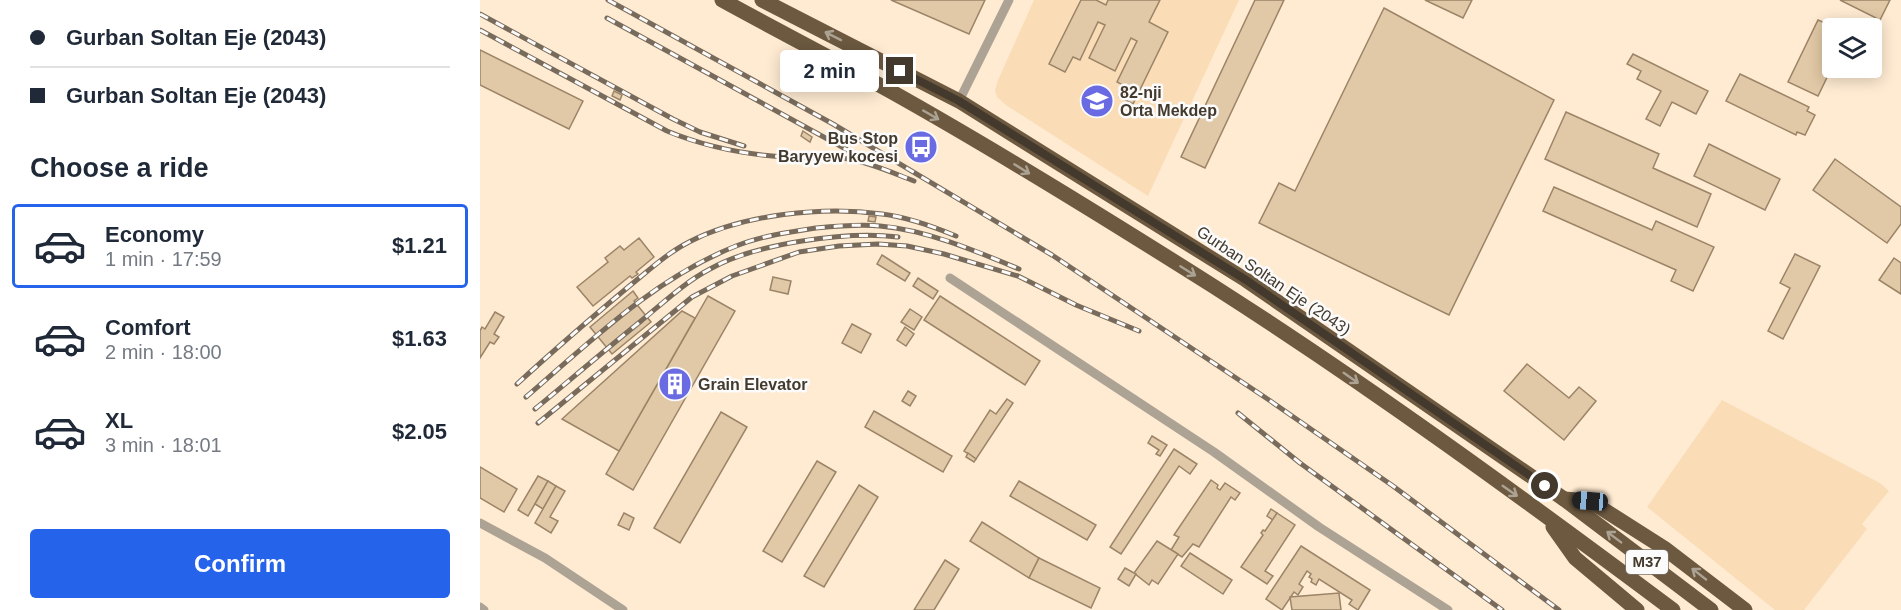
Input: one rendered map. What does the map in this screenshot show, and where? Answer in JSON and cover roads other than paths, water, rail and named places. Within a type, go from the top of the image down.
[{"type":"highway","name":"M37","points":[[722,0],[891,91],[972,138],[1212,286],[1319,356],[1544,514],[1673,610]]},
{"type":"highway","name":"Gurban Soltan Eje (2043)","points":[[762,0],[959,101],[1246,280],[1564,499],[1712,610]]},
{"type":"highway","points":[[1564,499],[1590,501],[1664,548],[1745,610]]},
{"type":"highway","points":[[1544,514],[1575,558],[1636,610]]},
{"type":"street","points":[[959,101],[1009,0]]},
{"type":"street","points":[[950,278],[1214,452],[1319,527],[1448,610]]},
{"type":"street","points":[[480,523],[544,558],[623,610]]},
{"type":"street","points":[[480,608],[484,610]]},
{"type":"railway","points":[[608,0],[833,124],[1052,255],[1393,486],[1559,610]]},
{"type":"railway","points":[[480,14],[673,119],[700,132],[744,146]]},
{"type":"railway","points":[[607,18],[862,158]]},
{"type":"railway","points":[[480,30],[682,137],[711,146],[757,154],[849,159],[914,181]]},
{"type":"railway","points":[[517,384],[657,263],[681,246],[710,232],[784,214],[835,211],[901,217],[956,236]]},
{"type":"railway","points":[[526,397],[625,312],[651,293],[706,259],[755,240],[816,228],[880,226],[933,237],[1019,269]]},
{"type":"railway","points":[[535,409],[674,293],[710,269],[752,252],[802,241],[854,236],[898,237]]},
{"type":"railway","points":[[538,423],[692,297],[732,276],[799,252],[839,246],[878,244],[907,246],[944,254],[1018,276],[1076,305],[1139,331]]},
{"type":"railway","points":[[1238,413],[1300,463],[1502,610]]},
{"type":"place","name":"82-nji Orta Mekdep","points":[[1097,101]]},
{"type":"place","name":"Bus Stop Baryyew kocesi","points":[[921,147]]},
{"type":"place","name":"Grain Elevator","points":[[675,384]]}]
